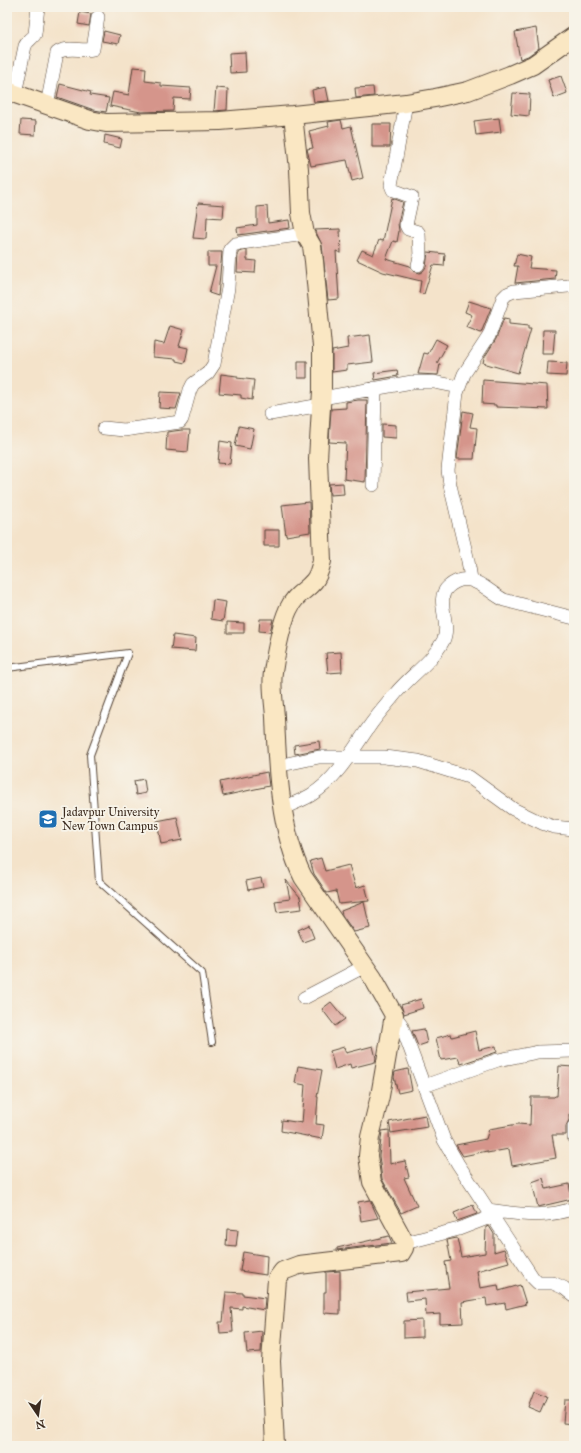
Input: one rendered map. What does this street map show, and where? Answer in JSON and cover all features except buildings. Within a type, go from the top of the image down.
[{"type":"street","points":[[38,7],[34,36],[27,41],[11,93],[90,120],[106,123],[220,121],[406,103],[468,91],[510,75],[533,64],[574,36]]},
{"type":"street","points":[[47,105],[57,53],[66,49],[93,49],[98,17]]},
{"type":"street","points":[[406,103],[391,185],[393,190],[412,196],[406,225],[408,229],[418,232],[419,234],[420,256],[418,265]]},
{"type":"street","points":[[293,115],[299,169],[301,213],[305,234],[312,246],[322,348],[318,459],[322,561],[315,580],[296,596],[288,610],[280,638],[273,673],[277,766],[287,834],[296,863],[303,877],[365,966],[394,1015],[401,1024],[444,1140],[458,1164],[533,1278],[540,1284],[553,1283],[564,1288],[574,1296]]},
{"type":"street","points":[[104,428],[124,430],[180,422],[193,384],[208,373],[214,364],[228,288],[230,249],[235,244],[305,234]]},
{"type":"street","points":[[471,579],[448,470],[459,387],[464,374],[489,336],[503,298],[507,294],[514,291],[574,285]]},
{"type":"street","points":[[270,414],[375,388],[412,382],[434,382],[459,387]]},
{"type":"street","points":[[373,485],[375,388]]},
{"type":"street","points":[[283,808],[312,795],[334,775],[397,691],[437,651],[444,640],[447,628],[442,598],[443,592],[448,587],[456,582],[471,579],[478,582],[504,600],[574,618]]},
{"type":"street","points":[[277,766],[319,756],[384,757],[418,761],[469,777],[513,809],[542,823],[554,827],[574,829]]},
{"type":"street","points":[[304,998],[365,966]]},
{"type":"street","points":[[275,1446],[271,1361],[277,1279],[283,1270],[299,1265],[401,1253],[404,1248],[405,1243],[372,1182],[368,1156],[370,1138],[380,1096],[394,1015]]},
{"type":"street","points":[[424,1086],[498,1060],[538,1052],[574,1051]]},
{"type":"street","points":[[574,1126],[574,1137]]},
{"type":"street","points":[[405,1243],[459,1229],[490,1213],[524,1215],[555,1214],[574,1208]]},
{"type":"lane","points":[[7,668],[128,653],[90,755],[99,881],[202,973],[212,1042]]},
{"type":"place","name":"Jadavpur University New Town Campus","points":[[48,819]]}]
